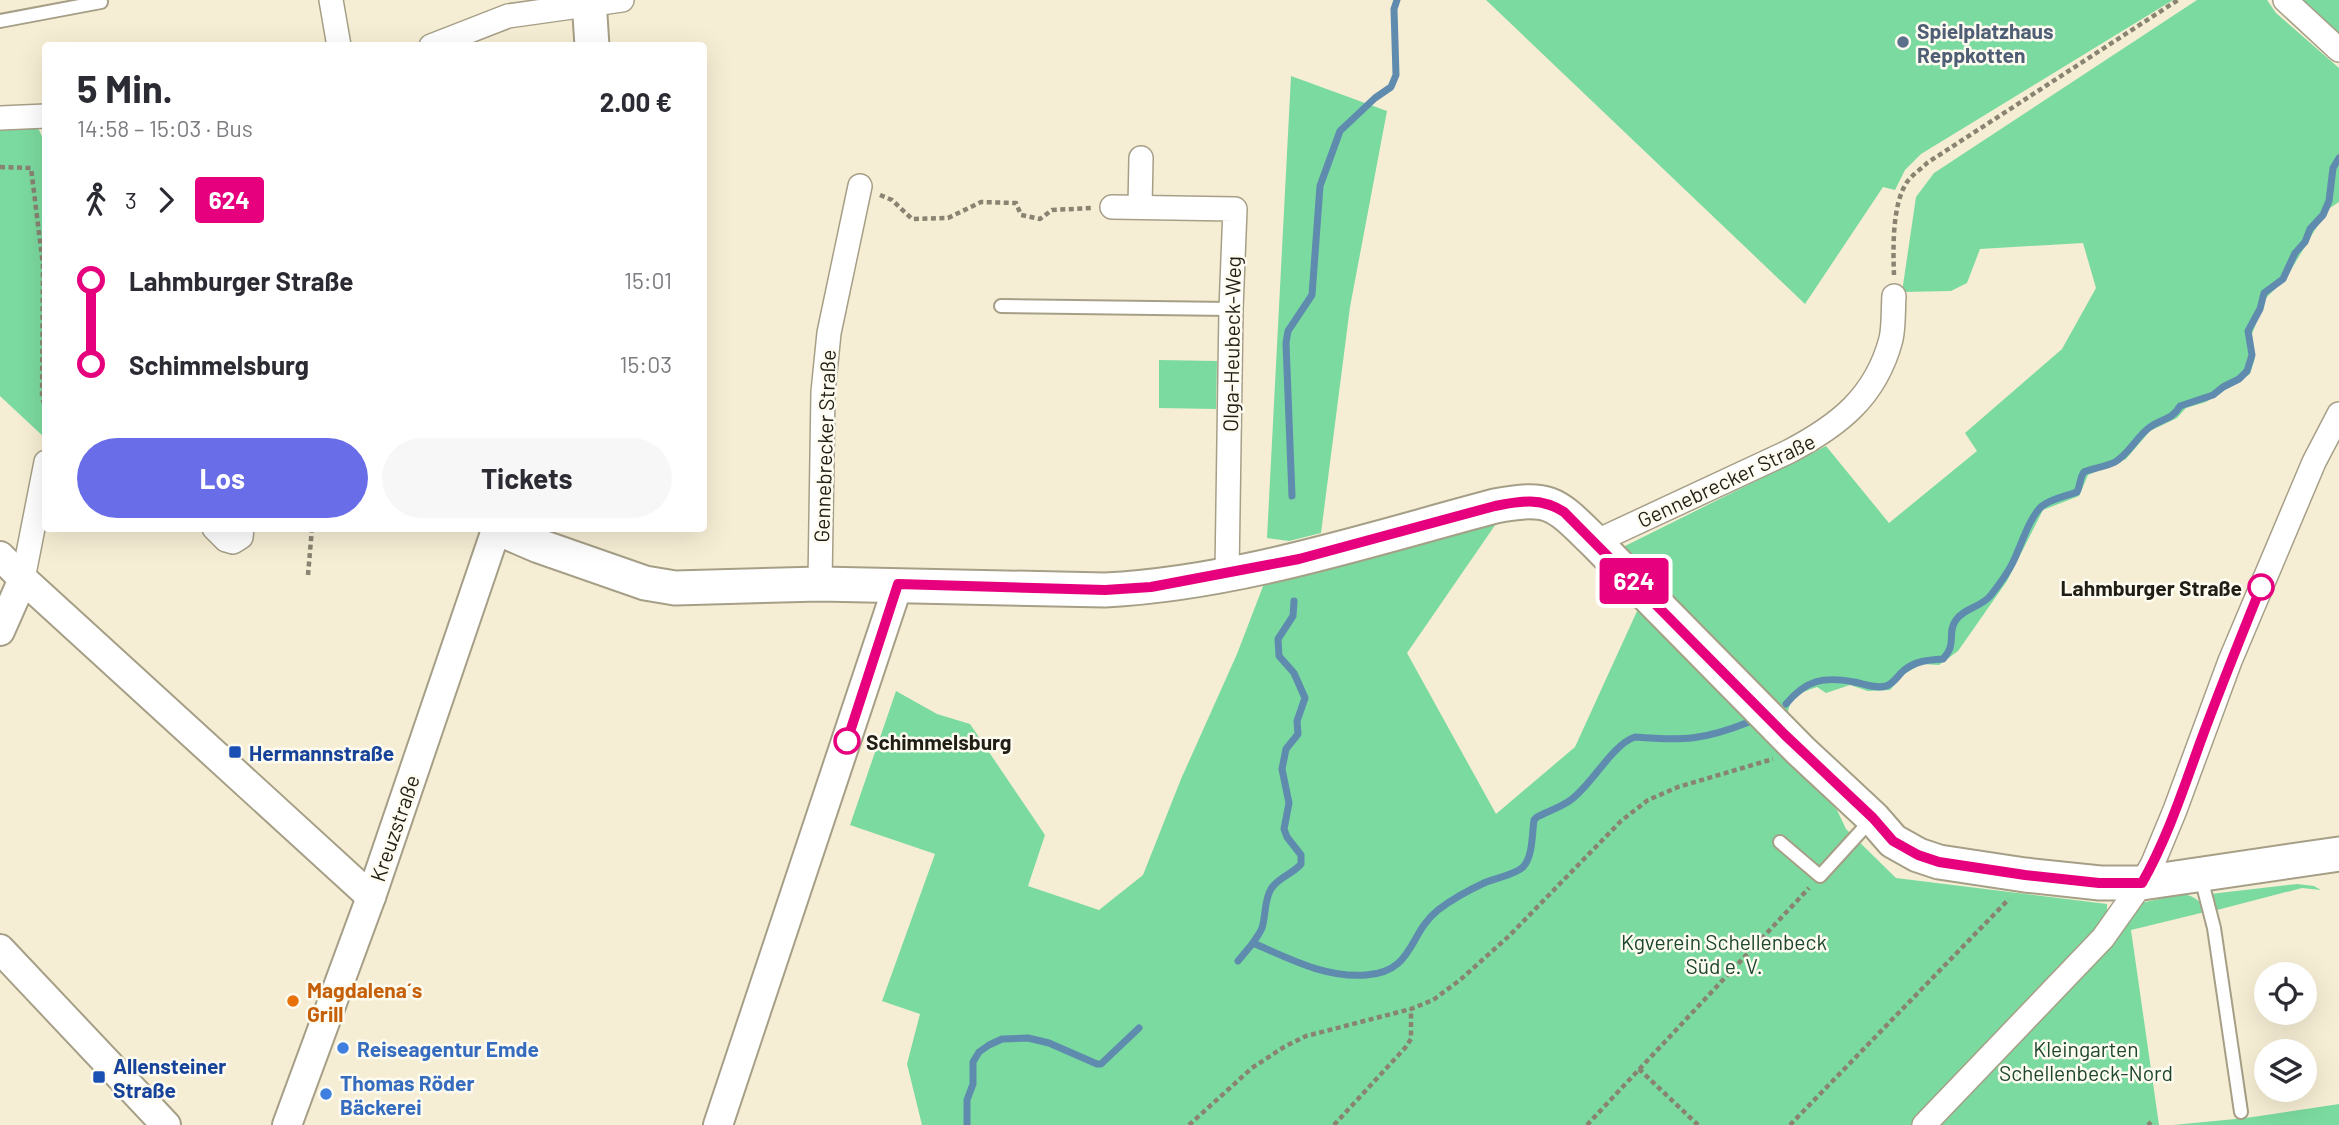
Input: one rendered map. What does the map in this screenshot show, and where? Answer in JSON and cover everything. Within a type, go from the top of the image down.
[{"type":"main road","points":[[591,2],[592,42]]},
{"type":"main road","points":[[504,532],[645,583],[674,588],[898,584],[1105,590],[1151,587],[1299,559],[1524,500],[1554,505],[1595,542],[1893,841],[1918,855],[1939,862],[2025,875],[2099,883],[2142,883],[2339,854]]},
{"type":"street","points":[[331,0],[338,42]]},
{"type":"street","points":[[441,42],[508,16],[591,2],[622,0]]},
{"type":"street","points":[[2285,0],[2339,50]]},
{"type":"street","points":[[2,114],[42,116]]},
{"type":"street","points":[[1140,207],[1141,158]]},
{"type":"street","name":"Gennebrecker Straße","points":[[820,584],[823,392],[828,333],[860,186]]},
{"type":"street","name":"Olga-Heubeck-Weg","points":[[1112,207],[1235,209],[1227,574]]},
{"type":"street","name":"Gennebrecker Straße","points":[[1595,542],[1788,453],[1818,437],[1844,418],[1863,397],[1878,374],[1892,337],[1894,296]]},
{"type":"street","points":[[1924,1125],[2103,938],[2142,883],[2175,810],[2230,661],[2314,462],[2339,414]]},
{"type":"street","points":[[0,631],[23,579],[42,482]]},
{"type":"street","points":[[218,532],[226,540],[233,542],[241,537],[242,532]]},
{"type":"street","name":"Kreuzstraße","points":[[287,1125],[371,897],[495,532]]},
{"type":"street","points":[[0,556],[371,897]]},
{"type":"street","points":[[718,1125],[898,584]]},
{"type":"street","points":[[1,951],[166,1125]]},
{"type":"lane","points":[[0,21],[101,2]]},
{"type":"lane","points":[[1001,306],[1231,309]]},
{"type":"lane","points":[[1780,842],[1820,876],[1873,818]]},
{"type":"lane","points":[[2200,874],[2214,928],[2241,1112]]},
{"type":"path","points":[[1894,296],[1896,224],[1900,196],[1908,181],[1927,163],[2178,0]]},
{"type":"path","points":[[0,167],[31,168],[42,257]]},
{"type":"path","points":[[860,186],[892,200],[912,219],[948,218],[981,202],[1016,203],[1021,215],[1040,219],[1052,210],[1112,207]]},
{"type":"path","points":[[308,575],[312,532]]},
{"type":"path","points":[[1189,1125],[1252,1068],[1284,1047],[1306,1036],[1411,1009],[1442,993],[1499,945],[1621,821],[1648,800],[1678,787],[1801,751]]},
{"type":"path","points":[[1790,1125],[2015,893],[2025,875]]},
{"type":"path","points":[[1587,1125],[1820,876]]},
{"type":"path","points":[[1335,1125],[1405,1048],[1413,1028],[1411,1009]]},
{"type":"path","points":[[1639,1069],[1698,1125]]},
{"type":"green space","points":[[1486,0],[2173,0],[1921,154],[1905,170],[1895,190],[1883,187],[1805,304]]},
{"type":"green space","points":[[2197,0],[2267,0],[2276,13],[2339,68],[2339,202],[2327,210],[2286,278],[2266,298],[2252,334],[2255,358],[2250,374],[2206,402],[2186,408],[2177,418],[2150,431],[2126,459],[2088,475],[2079,496],[2043,510],[2007,581],[1958,651],[1939,665],[1922,664],[1904,674],[1890,690],[1868,691],[1850,685],[1826,693],[1817,687],[1795,698],[1788,712],[1623,547],[1826,446],[1889,523],[1977,451],[1965,433],[2062,349],[2096,288],[2083,243],[1980,249],[1967,283],[1951,291],[1902,292],[1916,197],[1934,173]]},
{"type":"green space","points":[[2339,0],[2339,34],[2298,1]]},
{"type":"green space","points":[[1291,76],[1387,111],[1350,307],[1321,533],[1289,541],[1267,538]]},
{"type":"green space","points":[[38,128],[42,137],[42,435],[0,396],[0,129]]},
{"type":"green space","points":[[1159,360],[1217,361],[1216,409],[1159,408]]},
{"type":"green space","name":"Kgverein Schellenbeck Süd e. V.","points":[[1500,518],[1407,653],[1496,814],[1575,747],[1638,609],[1770,737],[1837,810],[1846,829],[1896,878],[2107,904],[2107,917],[2103,924],[1912,1125],[922,1125],[907,1064],[920,1014],[882,1001],[935,854],[850,825],[896,691],[937,714],[970,724],[1045,835],[1028,886],[1099,910],[1143,875],[1181,779],[1237,654],[1265,581]]},
{"type":"green space","points":[[2297,884],[2314,886],[2321,890],[2302,888],[2217,910],[2219,925],[2210,894]]},
{"type":"green space","name":"Kleingarten Schellenbeck-Nord","points":[[2181,894],[2196,899],[2205,912],[2131,930],[2159,1125],[1938,1125],[2141,903]]},
{"type":"green space","name":"Kleingarten Schellenbeck-Nord","points":[[2339,1104],[2339,1125],[2173,1125],[2246,1118]]},
{"type":"waterway","points":[[1292,496],[1286,343],[1288,331],[1312,295],[1320,186],[1340,131],[1375,98],[1391,87],[1396,75],[1394,9],[1397,0]]},
{"type":"waterway","points":[[1786,704],[1801,690],[1816,682],[1843,680],[1882,687],[1891,684],[1911,665],[1943,659],[1950,648],[1956,620],[1987,599],[1997,588],[2012,564],[2033,518],[2042,506],[2077,492],[2084,472],[2115,462],[2145,431],[2170,416],[2180,406],[2213,395],[2239,379],[2247,371],[2252,355],[2248,331],[2260,309],[2264,293],[2283,279],[2295,253],[2305,242],[2310,229],[2323,215],[2329,201],[2333,168],[2339,158]]},
{"type":"waterway","points":[[1253,943],[1262,928],[1271,889],[1301,864],[1301,855],[1284,829],[1289,803],[1282,769],[1286,749],[1298,734],[1297,721],[1305,698],[1294,673],[1279,656],[1278,639],[1293,616],[1294,601]]},
{"type":"waterway","points":[[1238,961],[1253,943],[1294,961],[1336,974],[1366,975],[1393,967],[1402,959],[1428,920],[1438,910],[1478,886],[1523,867],[1530,851],[1534,820],[1572,799],[1627,741],[1635,737],[1667,739],[1706,736],[1749,722]]},
{"type":"waterway","points":[[967,1125],[967,1100],[973,1084],[973,1062],[979,1052],[989,1045],[1002,1039],[1028,1038],[1049,1043],[1101,1064],[1139,1028]]},
{"type":"bus line","name":"624","points":[[847,741],[898,584],[1105,590],[1151,587],[1299,559],[1495,506],[1524,500],[1538,501],[1554,505],[1564,512],[1785,735],[1873,818],[1893,841],[1918,855],[1939,862],[2099,883],[2142,883],[2175,810],[2230,661],[2261,587]]},
{"type":"place","name":"Spielplatzhaus Reppkotten","points":[[1903,42]]},
{"type":"place","name":"Lahmburger Straße","points":[[2261,587]]},
{"type":"place","name":"Schimmelsburg","points":[[847,741]]},
{"type":"place","name":"Hermannstraße","points":[[235,752]]},
{"type":"place","name":"Magdalena´s Grill","points":[[293,1001]]},
{"type":"place","name":"Reiseagentur Emde","points":[[343,1048]]},
{"type":"place","name":"Allensteiner Straße","points":[[99,1077]]},
{"type":"place","name":"Thomas Röder Bäckerei","points":[[326,1094]]}]
